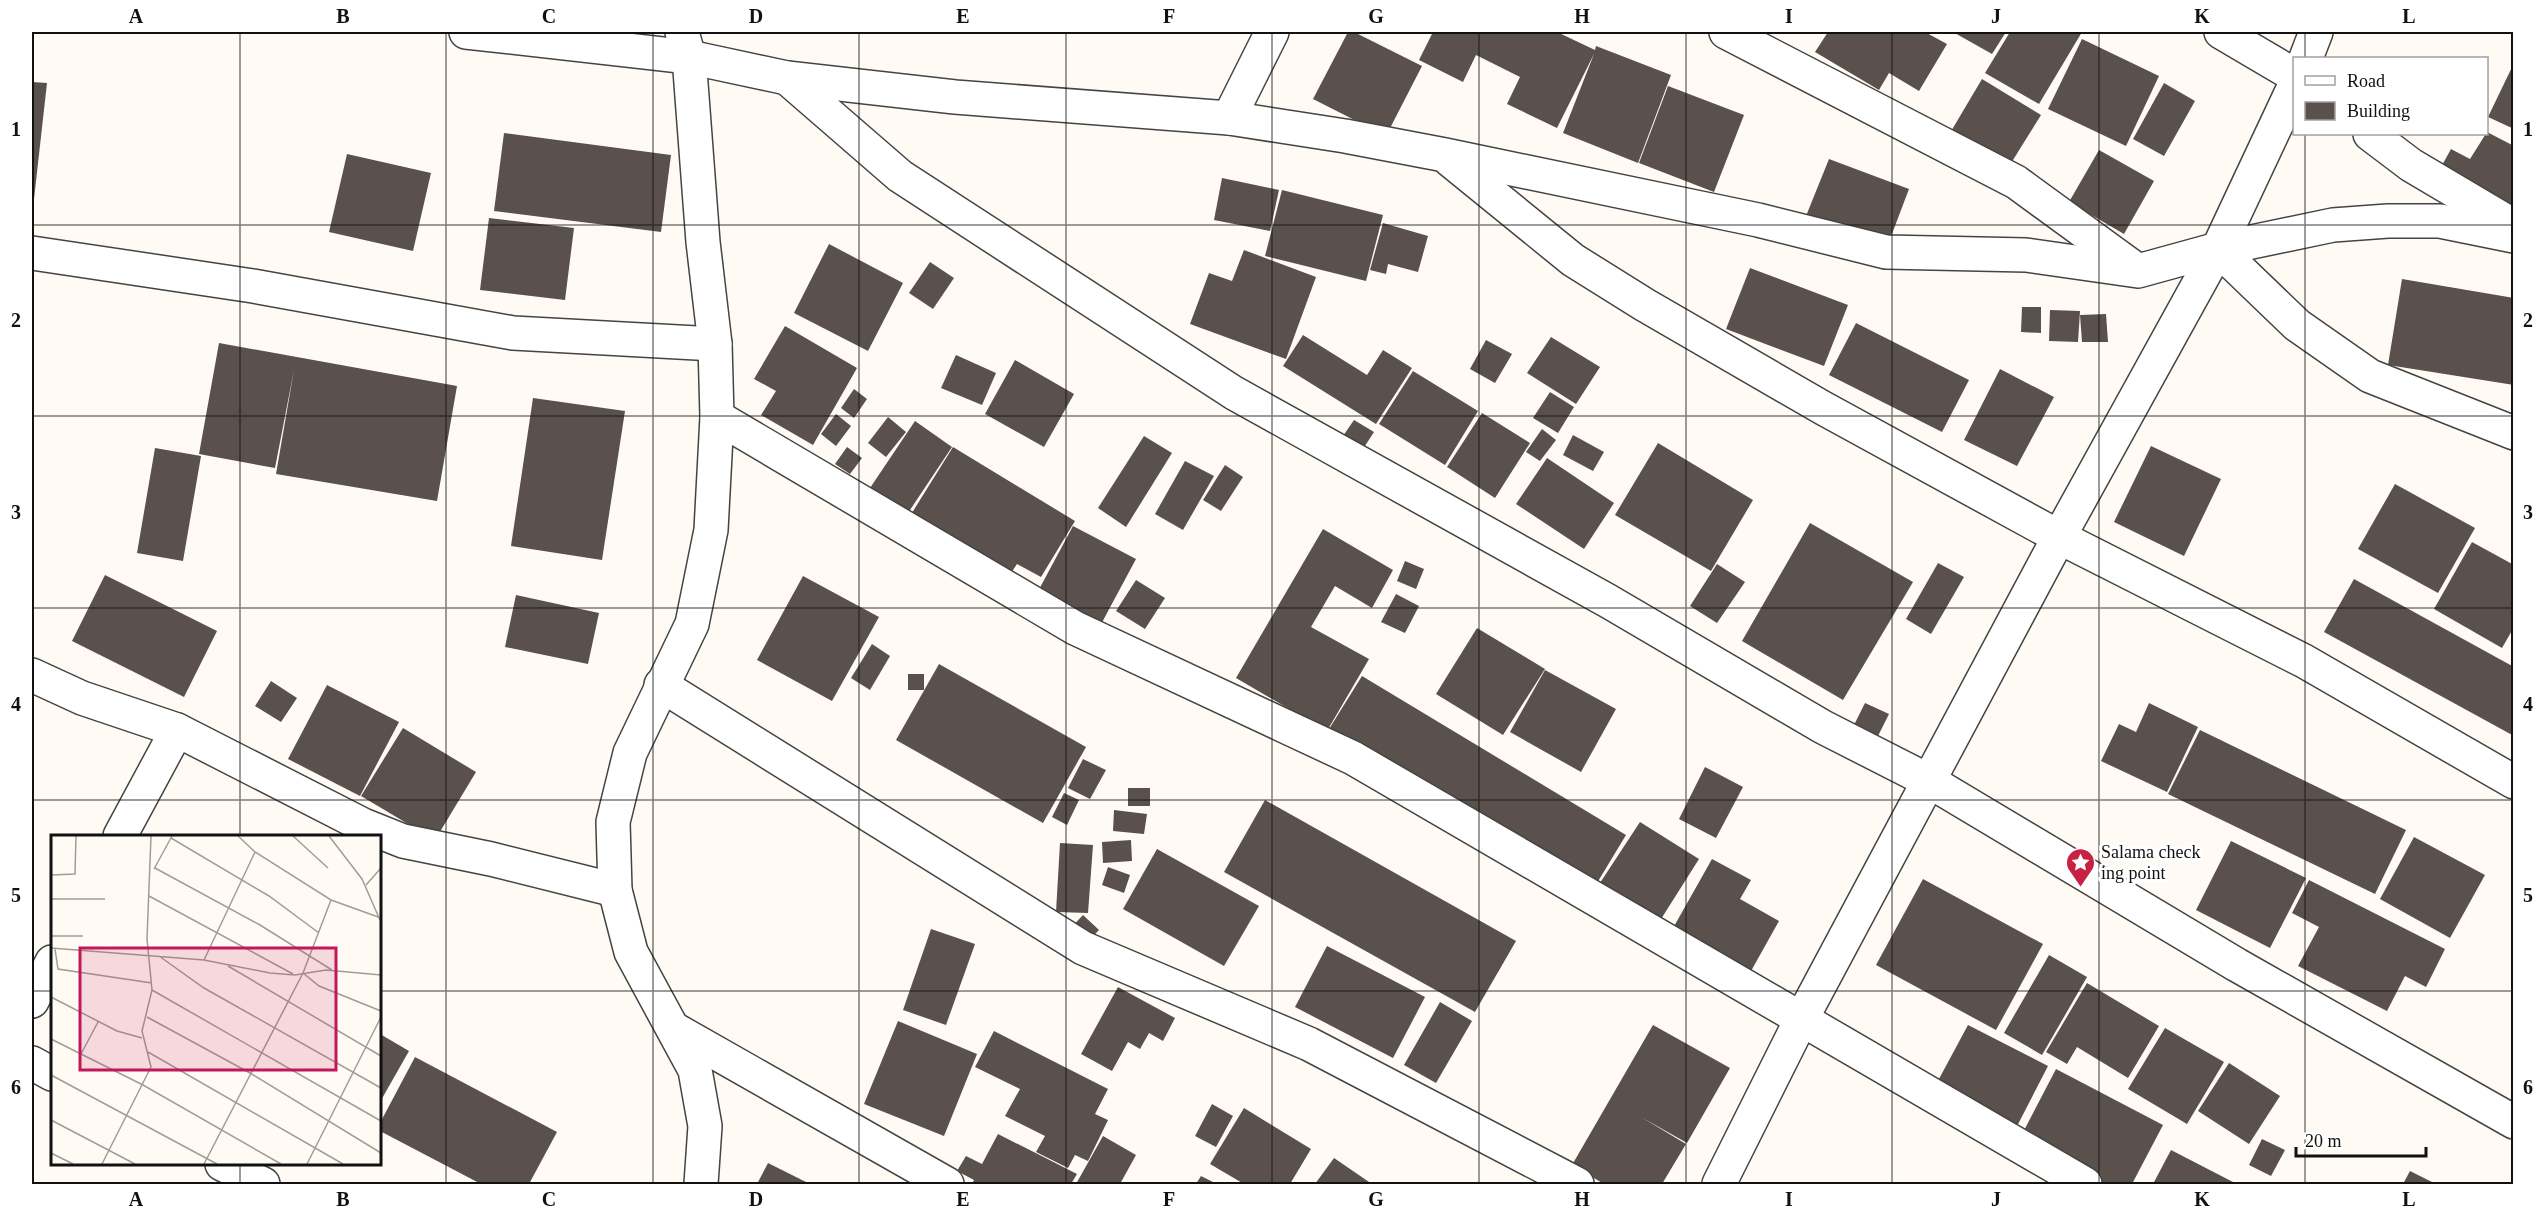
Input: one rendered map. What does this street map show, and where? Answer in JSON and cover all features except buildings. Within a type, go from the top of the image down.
[{"type":"street","points":[[466,32],[686,44],[787,78],[955,96],[1229,118],[1345,136],[1445,155],[1758,220],[1886,252],[2025,255],[2138,271],[2218,249],[2333,225],[2388,220],[2440,220],[2514,236]]},
{"type":"street","points":[[1229,118],[1272,32]]},
{"type":"street","points":[[1726,32],[2016,182],[2138,271]]},
{"type":"street","points":[[2221,32],[2293,74]]},
{"type":"street","points":[[2306,57],[2316,32]]},
{"type":"street","points":[[686,44],[703,242],[715,344],[717,417],[711,530],[692,624],[630,753],[613,822],[615,890],[631,952],[695,1070],[705,1126],[701,1185]]},
{"type":"street","points":[[787,78],[900,176],[1234,393],[1608,601],[1823,727],[1929,781],[2237,965],[2514,1122]]},
{"type":"street","points":[[1719,1185],[1801,1020],[2059,537],[2218,249],[2293,91]]},
{"type":"street","points":[[2371,135],[2411,165],[2514,226]]},
{"type":"street","points":[[1445,155],[1574,260],[1646,305],[1823,408],[2059,537],[2304,661],[2514,782]]},
{"type":"street","points":[[2218,249],[2297,325],[2370,376],[2514,433]]},
{"type":"street","points":[[32,253],[253,286],[513,333],[715,344]]},
{"type":"street","points":[[717,417],[1075,628],[1353,758],[2085,1185]]},
{"type":"street","points":[[32,675],[82,698],[177,730],[363,825],[403,841],[491,859],[615,890]]},
{"type":"street","points":[[661,685],[1083,948],[1309,1044],[1577,1185]]},
{"type":"street","points":[[121,835],[177,730]]},
{"type":"street","points":[[32,1001],[51,964]]},
{"type":"street","points":[[674,1029],[947,1185]]},
{"type":"street","points":[[32,1063],[51,1073]]},
{"type":"street","points":[[224,1165],[263,1185]]},
{"type":"place","name":"Salama check ing point","points":[[2080,888]]}]
